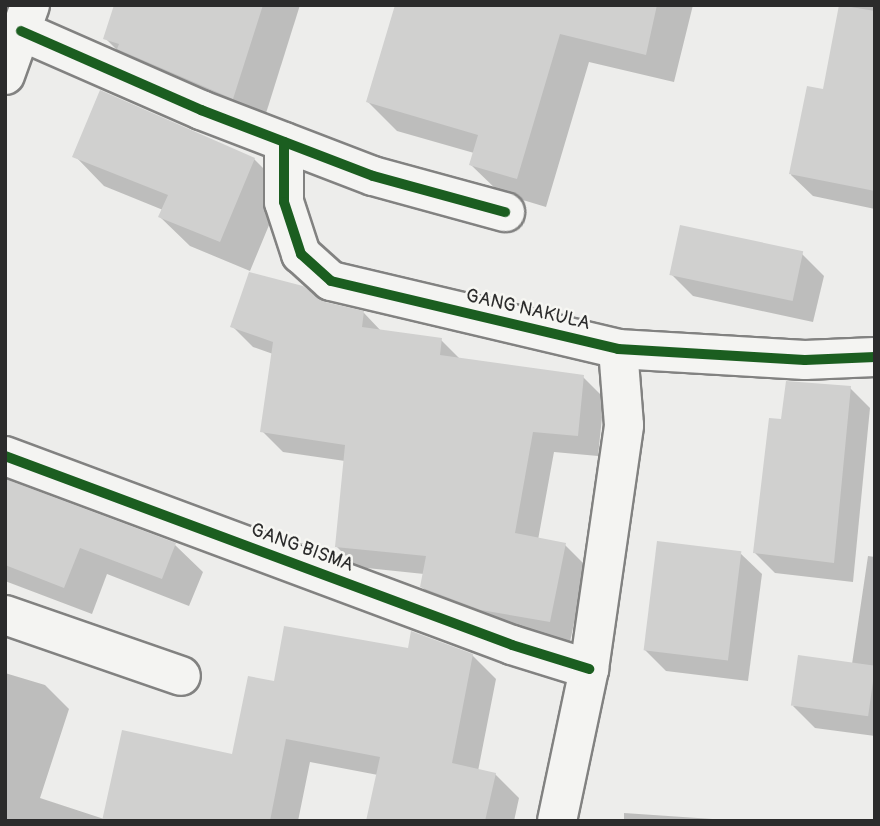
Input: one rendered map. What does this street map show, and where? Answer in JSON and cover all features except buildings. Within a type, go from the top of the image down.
[{"type":"street","points":[[5,75],[25,18],[284,142],[373,176],[505,212]]},
{"type":"street","name":"GANG NAKULA","points":[[284,142],[284,202],[301,254],[331,281],[618,349],[805,360],[875,357]]},
{"type":"street","points":[[557,821],[589,669],[624,425],[618,349]]},
{"type":"street","name":"GANG BISMA","points":[[5,456],[512,645],[589,669]]},
{"type":"street","points":[[5,615],[181,676]]},
{"type":"cycle path","points":[[21,31],[201,110],[373,176],[505,212]]},
{"type":"cycle path","points":[[284,142],[284,202],[301,254],[331,281],[618,349],[805,360],[875,357]]},
{"type":"cycle path","points":[[5,456],[512,645],[589,669]]}]
